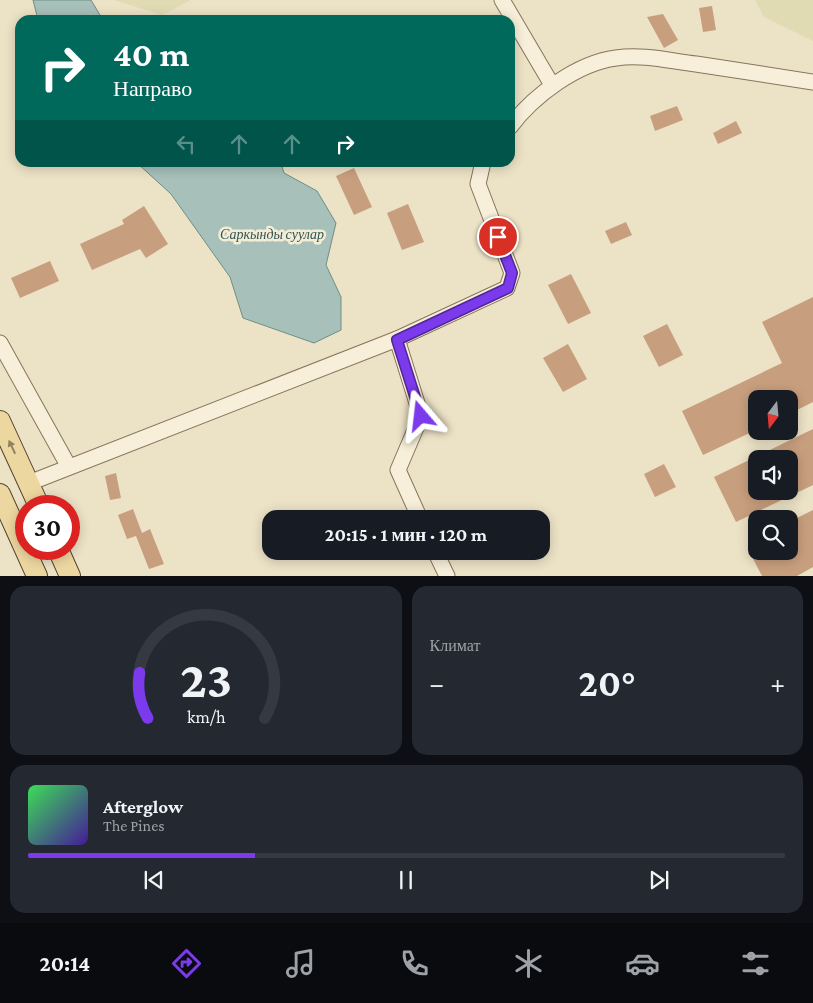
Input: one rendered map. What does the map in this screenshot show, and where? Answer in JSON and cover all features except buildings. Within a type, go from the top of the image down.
[{"type":"main road","points":[[0,421],[34,495]]},
{"type":"main road","points":[[0,494],[15,520]]},
{"type":"main road","points":[[34,560],[37,576]]},
{"type":"main road","points":[[63,560],[70,576]]},
{"type":"street","points":[[502,0],[511,15]]},
{"type":"street","points":[[515,22],[552,85]]},
{"type":"street","points":[[515,120],[552,85],[586,66],[615,58],[645,57],[813,82]]},
{"type":"street","points":[[28,483],[397,340],[508,288],[512,273],[478,184],[483,167]]},
{"type":"street","points":[[397,340],[421,416],[398,470],[416,510]]},
{"type":"street","points":[[0,343],[70,467]]},
{"type":"street","points":[[440,560],[447,576]]},
{"type":"shaded area","points":[[114,0],[191,0],[162,15]]},
{"type":"shaded area","points":[[755,0],[813,0],[813,41],[764,17]]},
{"type":"water","points":[[33,0],[91,0],[100,15],[37,15]]},
{"type":"water","name":"Саркынды суулар","points":[[141,167],[282,167],[284,173],[317,191],[336,223],[326,265],[341,297],[341,330],[314,343],[243,318],[230,277],[171,194]]},
{"type":"route","points":[[421,416],[397,340],[508,288],[512,273],[498,237]]}]
